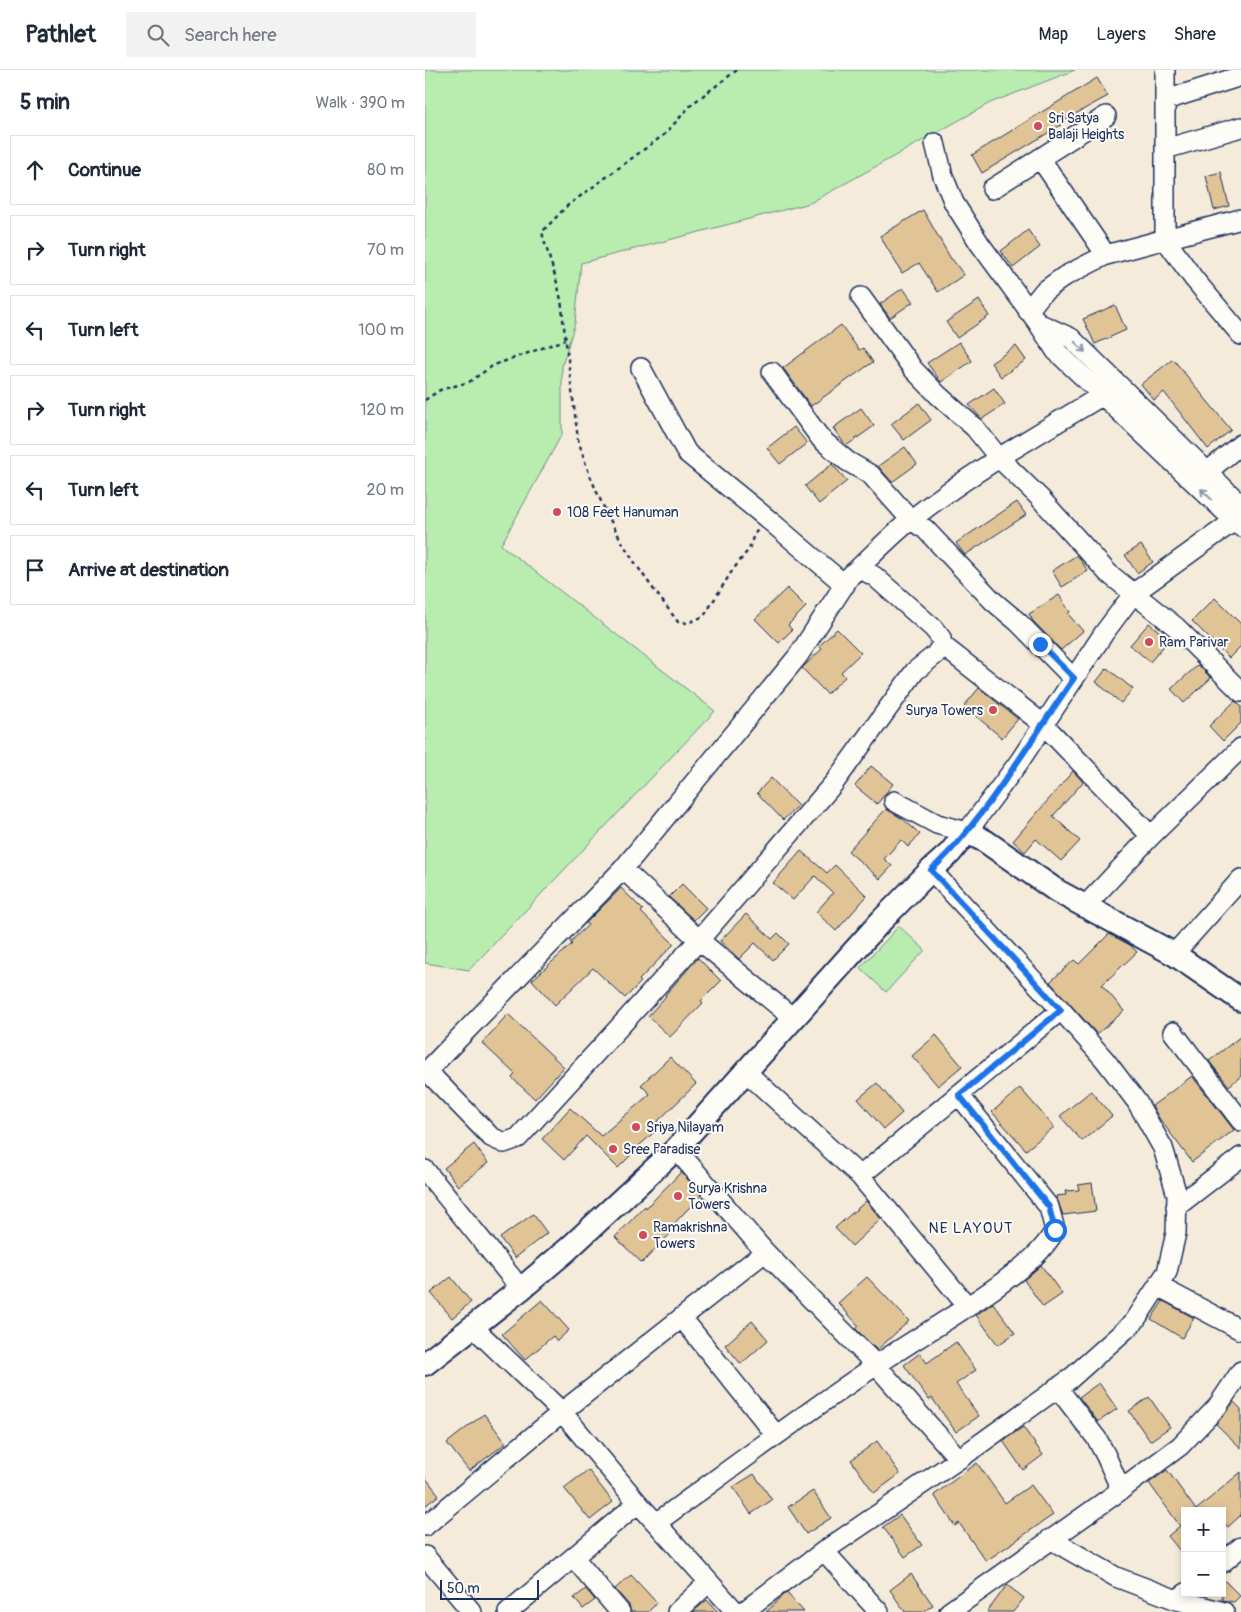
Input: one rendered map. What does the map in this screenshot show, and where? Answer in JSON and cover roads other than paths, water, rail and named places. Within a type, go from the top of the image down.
[{"type":"main road","points":[[425,1364],[521,1290],[676,1149],[882,920],[950,852],[967,832],[985,841],[1057,891],[1174,954],[1241,1000]]},
{"type":"street","points":[[1165,70],[1165,239],[1210,299],[1241,335]]},
{"type":"street","points":[[1166,100],[1241,76]]},
{"type":"street","points":[[992,189],[1106,116]]},
{"type":"street","points":[[1165,149],[1241,127]]},
{"type":"street","points":[[935,143],[943,176],[954,203],[980,244],[1056,351],[1239,518]]},
{"type":"street","points":[[1040,158],[1106,255]]},
{"type":"street","points":[[1033,317],[1043,292],[1065,276],[1106,255],[1241,218]]},
{"type":"street","points":[[861,297],[913,369],[938,395],[975,428],[999,458],[1040,498],[1108,573],[1176,627],[1241,692]]},
{"type":"street","points":[[1033,317],[1071,338],[1207,472],[1239,518]]},
{"type":"street","points":[[641,368],[687,453],[845,585]]},
{"type":"street","points":[[772,372],[821,439],[847,462],[871,475],[911,520],[925,529],[993,601],[1019,622],[1074,678]]},
{"type":"street","points":[[859,568],[874,576],[933,628],[941,638],[942,645],[935,655],[915,671],[835,783],[699,940],[518,1138],[504,1142],[491,1137],[427,1071],[623,868],[798,656],[851,576],[859,568],[911,520],[999,458],[1103,395]]},
{"type":"street","points":[[1207,472],[1241,444]]},
{"type":"street","points":[[894,801],[937,824],[967,832],[1019,762],[1104,633],[1134,593],[1239,518]]},
{"type":"street","points":[[942,645],[1043,724],[1151,836]]},
{"type":"street","points":[[1085,906],[1151,836],[1241,748]]},
{"type":"street","points":[[623,868],[699,940],[793,1018]]},
{"type":"street","points":[[743,1612],[824,1551],[959,1459],[1070,1379],[1135,1322],[1167,1272],[1176,1233],[1177,1196],[1163,1148],[1137,1102],[1105,1060],[1061,1010],[931,870]]},
{"type":"street","points":[[1174,954],[1241,879]]},
{"type":"street","points":[[860,1176],[1061,1010]]},
{"type":"street","points":[[1173,1032],[1241,1121]]},
{"type":"street","points":[[745,1071],[860,1176],[969,1307]]},
{"type":"street","points":[[656,1523],[876,1365],[969,1307],[1039,1254],[1048,1242],[1055,1230],[1049,1207],[959,1095]]},
{"type":"street","points":[[676,1149],[765,1252],[876,1365],[959,1459]]},
{"type":"street","points":[[1177,1207],[1241,1157]]},
{"type":"street","points":[[425,1170],[521,1290]]},
{"type":"street","points":[[425,1526],[561,1412],[765,1252]]},
{"type":"street","points":[[1158,1286],[1241,1330]]},
{"type":"street","points":[[682,1318],[776,1435]]},
{"type":"street","points":[[473,1327],[561,1412],[637,1503],[736,1612]]},
{"type":"street","points":[[951,1611],[1180,1446],[1217,1406],[1241,1371]]},
{"type":"street","points":[[1057,1388],[1097,1439],[1107,1456],[1121,1490]]},
{"type":"street","points":[[508,1612],[637,1503]]},
{"type":"street","points":[[1049,1539],[1116,1577],[1181,1597]]},
{"type":"street","points":[[1226,1560],[1241,1547]]},
{"type":"street","points":[[824,1551],[879,1612]]},
{"type":"street","points":[[425,1556],[472,1612]]},
{"type":"street","points":[[574,1558],[620,1612]]},
{"type":"street","points":[[677,1612],[709,1582]]},
{"type":"street","points":[[1182,1597],[1224,1612]]},
{"type":"place","name":"Sri Satya Balaji Heights","points":[[1038,126]]},
{"type":"place","name":"108 Feet Hanuman","points":[[557,512]]},
{"type":"place","name":"Ram Parivar","points":[[1149,642]]},
{"type":"place","name":"Surya Towers","points":[[993,710]]},
{"type":"place","name":"Sriya Nilayam","points":[[636,1127]]},
{"type":"place","name":"Sree Paradise","points":[[613,1149]]},
{"type":"place","name":"Surya Krishna Towers","points":[[678,1196]]},
{"type":"place","name":"Ramakrishna Towers","points":[[643,1235]]},
{"type":"district","name":"NE LAYOUT","points":[[971,1228]]}]
